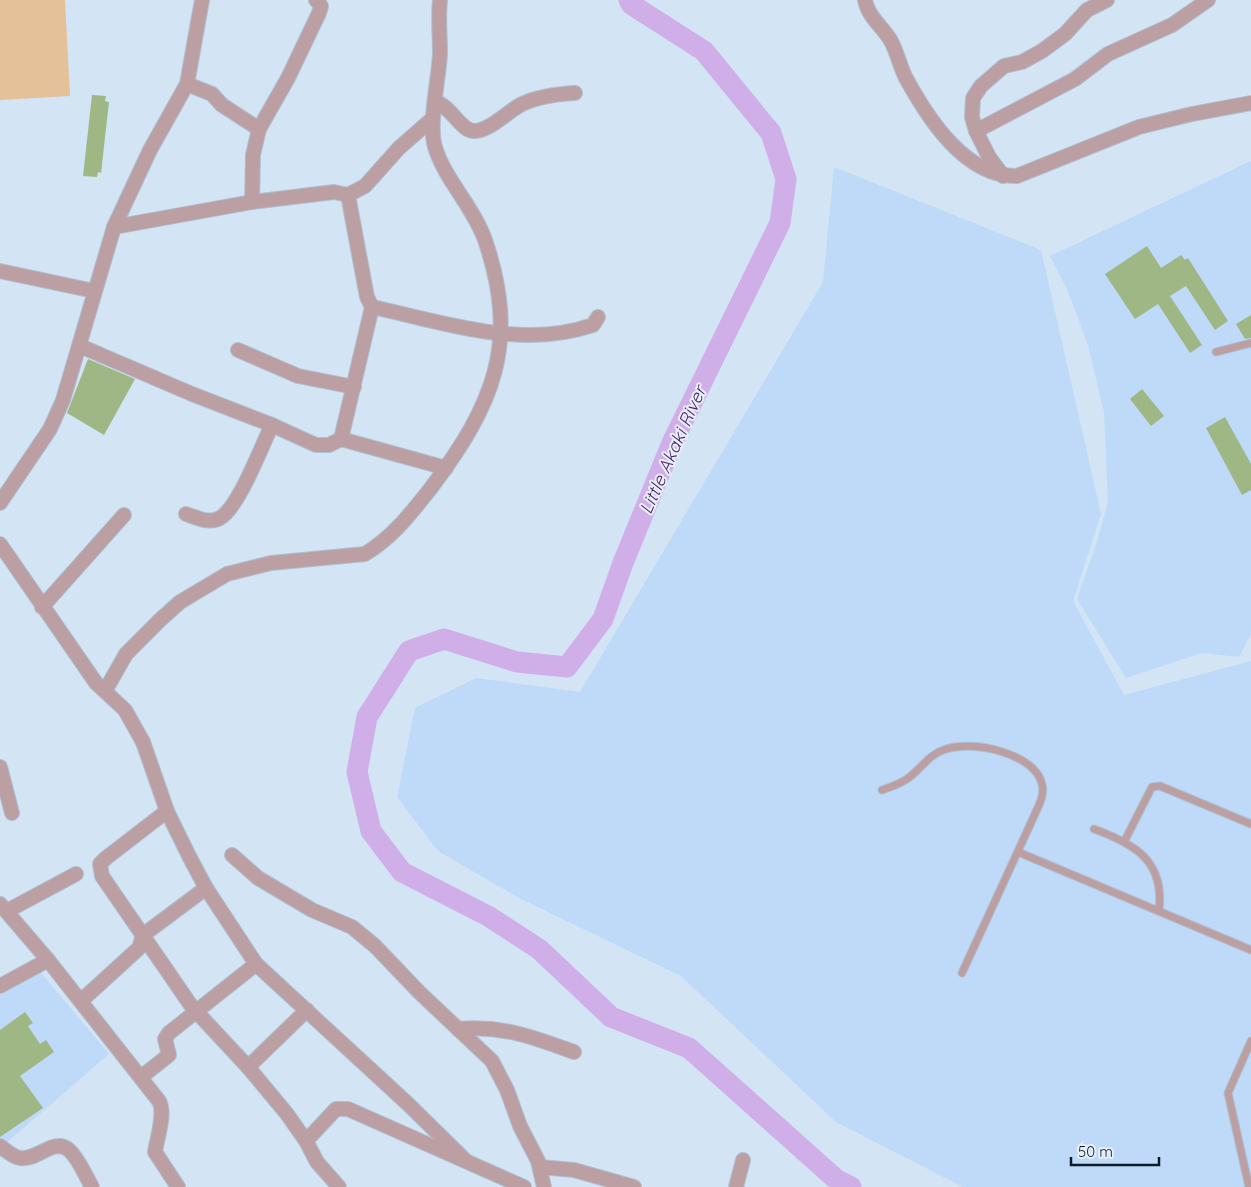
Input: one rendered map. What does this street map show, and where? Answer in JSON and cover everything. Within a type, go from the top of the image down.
[{"type":"street","points":[[0,503],[50,429],[80,346],[94,291],[114,227],[150,150],[187,84],[202,0]]},
{"type":"street","points":[[252,202],[253,155],[259,128],[288,78],[319,13],[321,6],[316,0]]},
{"type":"street","points":[[105,691],[126,654],[180,602],[227,574],[271,563],[365,554],[393,533],[446,468],[469,434],[490,390],[498,363],[502,334],[497,283],[484,238],[461,194],[444,168],[435,145],[432,119],[436,102],[440,0]]},
{"type":"street","points":[[865,0],[869,12],[890,39],[906,80],[936,126],[956,149],[986,170],[1003,176],[1017,176],[1138,127],[1192,114],[1251,104]]},
{"type":"street","points":[[1003,176],[989,157],[976,131],[972,116],[973,98],[981,86],[1004,66],[1022,62],[1042,51],[1065,34],[1087,10],[1107,0]]},
{"type":"street","points":[[976,131],[1075,79],[1108,54],[1172,25],[1208,0]]},
{"type":"street","points":[[187,84],[212,94],[222,105],[259,128]]},
{"type":"street","points":[[436,102],[445,105],[465,129],[475,131],[530,101],[558,94],[575,93]]},
{"type":"street","points":[[114,227],[252,202],[334,192],[348,195],[365,186],[399,148],[432,119]]},
{"type":"street","points":[[341,439],[372,308],[367,297],[348,195]]},
{"type":"street","points":[[0,272],[94,291]]},
{"type":"street","points":[[372,308],[502,334],[526,336],[577,330],[593,325],[598,317]]},
{"type":"street","points":[[80,346],[316,445],[329,445],[341,439],[446,468]]},
{"type":"street","points":[[238,350],[278,369],[298,376],[354,387]]},
{"type":"street","points":[[186,514],[202,520],[218,519],[232,508],[272,425]]},
{"type":"street","points":[[42,607],[124,515]]},
{"type":"street","points":[[0,544],[96,683],[125,710],[143,742],[166,811],[206,888],[256,964],[465,1160]]},
{"type":"street","points":[[0,767],[12,813]]},
{"type":"street","points":[[166,811],[100,864],[102,876],[192,1007],[198,1011],[248,1067],[306,1142],[317,1162],[340,1187]]},
{"type":"street","points":[[232,855],[258,878],[312,910],[352,928],[375,946],[418,992],[492,1061],[540,1167],[544,1187]]},
{"type":"street","points":[[76,874],[3,908],[48,960],[142,1076],[162,1106],[156,1152],[178,1187]]},
{"type":"street","points":[[81,1001],[139,948],[143,935],[206,888]]},
{"type":"street","points":[[0,986],[48,960]]},
{"type":"street","points":[[142,1076],[169,1054],[165,1039],[169,1033],[256,964]]},
{"type":"street","points":[[248,1067],[307,1010]]},
{"type":"street","points":[[458,1029],[476,1027],[503,1029],[526,1034],[574,1052]]},
{"type":"street","points":[[306,1142],[336,1109],[348,1109],[524,1187]]},
{"type":"street","points":[[0,1146],[20,1158],[31,1157],[51,1148],[62,1146],[69,1150],[76,1159],[92,1187]]},
{"type":"street","points":[[736,1187],[743,1160]]},
{"type":"street","points":[[540,1167],[574,1170],[634,1187]]},
{"type":"lane","points":[[1216,352],[1251,343]]},
{"type":"lane","points":[[882,790],[907,778],[933,755],[962,744],[982,747],[1013,756],[1026,763],[1042,783],[1043,793],[962,974]]},
{"type":"lane","points":[[1125,840],[1146,795],[1152,787],[1160,786],[1251,824]]},
{"type":"lane","points":[[1094,829],[1125,840],[1149,862],[1160,897],[1159,911]]},
{"type":"lane","points":[[1018,852],[1251,950]]},
{"type":"lane","points":[[1249,1187],[1228,1093],[1251,1042]]},
{"type":"shaded area","points":[[0,0],[65,0],[70,96],[0,100]]},
{"type":"shaded area","points":[[1251,161],[1251,634],[1239,657],[1202,653],[1126,678],[1077,599],[1097,542],[1108,502],[1104,412],[1088,345],[1067,289],[1050,256]]},
{"type":"shaded area","points":[[834,167],[1041,250],[1101,514],[1073,601],[1124,695],[1251,661],[1251,1187],[963,1187],[836,1122],[681,976],[521,899],[438,851],[397,797],[415,708],[476,678],[580,692],[823,282]]},
{"type":"shaded area","points":[[37,968],[109,1054],[5,1144],[0,1140],[0,988]]},
{"type":"building","points":[[92,95],[106,96],[105,101],[109,102],[101,173],[98,172],[97,177],[83,176]]},
{"type":"building","points":[[1147,246],[1161,268],[1181,255],[1185,260],[1188,258],[1228,321],[1215,330],[1186,286],[1170,296],[1202,345],[1190,353],[1158,304],[1135,319],[1105,274]]},
{"type":"building","points":[[1251,315],[1251,338],[1245,339],[1236,324]]},
{"type":"building","points":[[88,359],[135,379],[104,435],[67,413]]},
{"type":"building","points":[[1142,389],[1164,416],[1151,426],[1130,399]]},
{"type":"building","points":[[1225,417],[1251,464],[1251,490],[1242,495],[1206,428]]},
{"type":"building","points":[[25,1012],[33,1023],[28,1026],[40,1044],[46,1040],[54,1052],[20,1076],[43,1108],[0,1137],[0,1030]]},
{"type":"waterway","name":"Little Akaki River","points":[[629,0],[632,5],[704,51],[771,133],[786,179],[780,223],[672,443],[623,563],[603,619],[567,667],[517,662],[444,639],[409,651],[367,717],[357,772],[371,831],[402,872],[488,916],[539,949],[611,1017],[689,1048],[837,1180],[851,1187]]}]
